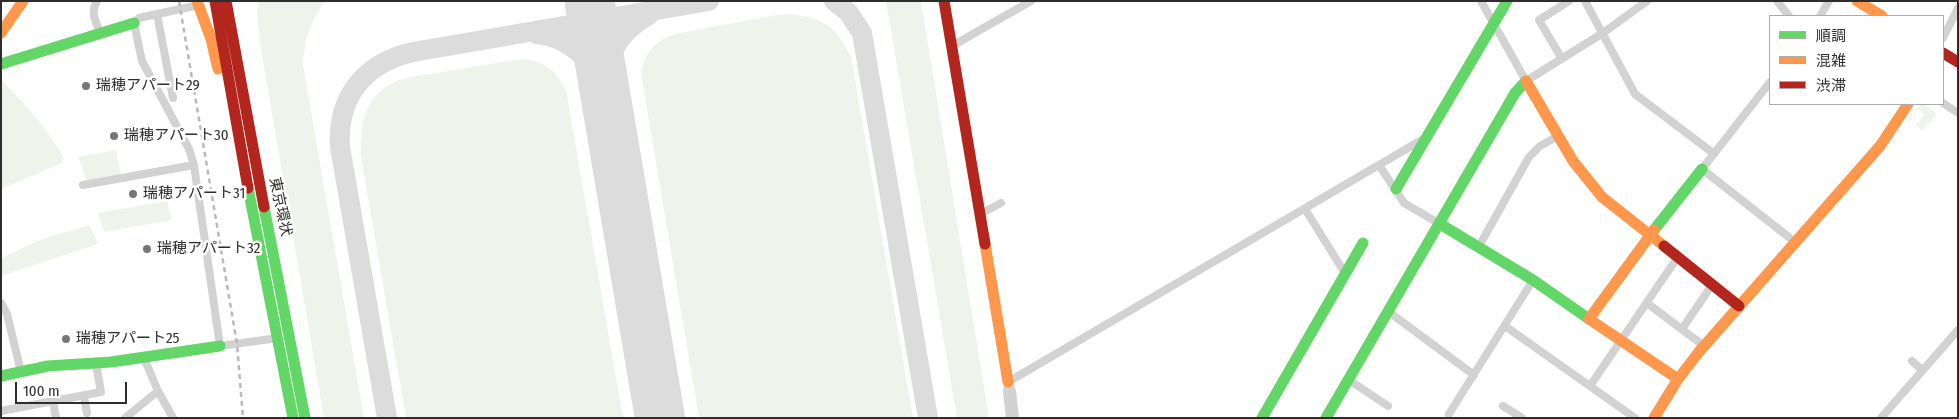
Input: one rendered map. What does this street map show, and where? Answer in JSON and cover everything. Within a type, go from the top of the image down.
[{"type":"main road","points":[[2,32],[23,1]]},
{"type":"main road","name":"東京環状","points":[[215,1],[247,183],[293,418]]},
{"type":"main road","name":"東京環状","points":[[226,1],[248,132],[305,418]]},
{"type":"main road","points":[[235,1],[257,127],[260,185]]},
{"type":"main road","points":[[944,1],[1008,382]]},
{"type":"main road","points":[[1396,189],[1507,1]]},
{"type":"main road","points":[[1857,1],[1880,15]]},
{"type":"main road","points":[[198,3],[217,60],[240,185],[265,274]]},
{"type":"main road","points":[[1,64],[134,23]]},
{"type":"main road","points":[[1944,54],[1958,62]]},
{"type":"main road","points":[[1326,418],[1515,93],[1526,81],[1577,167],[1602,197],[1739,306]]},
{"type":"main road","points":[[1654,418],[1678,379],[1704,346],[1880,146],[1907,105]]},
{"type":"main road","points":[[1589,319],[1649,236],[1702,169]]},
{"type":"main road","points":[[1440,224],[1534,280],[1621,342],[1678,379]]},
{"type":"main road","points":[[1262,418],[1364,243]]},
{"type":"main road","points":[[1,376],[48,366],[96,364],[220,346]]},
{"type":"street","points":[[97,1],[93,7],[93,12],[100,34]]},
{"type":"street","points":[[952,46],[1031,1]]},
{"type":"street","points":[[1480,1],[1526,81],[1603,33],[1648,1]]},
{"type":"street","points":[[1562,59],[1539,20],[1569,1]]},
{"type":"street","points":[[1585,1],[1636,94],[1713,153]]},
{"type":"street","points":[[1777,1],[1788,15]]},
{"type":"street","points":[[1821,15],[1829,1]]},
{"type":"street","points":[[198,3],[139,18],[134,23],[142,61],[189,150],[194,165],[220,346],[278,338]]},
{"type":"street","points":[[1944,36],[1958,8]]},
{"type":"street","points":[[156,14],[173,98]]},
{"type":"street","points":[[1769,83],[1702,169],[1795,242]]},
{"type":"street","points":[[1944,104],[1958,113]]},
{"type":"street","points":[[1014,418],[1007,392],[1008,382],[1428,136]]},
{"type":"street","points":[[1478,248],[1529,158],[1540,146],[1558,136]]},
{"type":"street","points":[[83,185],[194,165]]},
{"type":"street","points":[[1379,165],[1404,202],[1440,224]]},
{"type":"street","points":[[980,214],[1001,203]]},
{"type":"street","points":[[1305,209],[1346,275]]},
{"type":"street","points":[[1590,386],[1677,258]]},
{"type":"street","points":[[1449,414],[1534,280]]},
{"type":"street","points":[[1682,329],[1712,285]]},
{"type":"street","points":[[1,303],[7,314],[21,372]]},
{"type":"street","points":[[1647,303],[1704,346]]},
{"type":"street","points":[[1389,312],[1474,375]]},
{"type":"street","points":[[1505,326],[1635,418]]},
{"type":"street","points":[[1880,416],[1958,330]]},
{"type":"street","points":[[144,358],[158,391],[173,418]]},
{"type":"street","points":[[1912,361],[1920,374]]},
{"type":"street","points":[[1,411],[101,392],[96,364]]},
{"type":"street","points":[[1902,379],[1909,385]]},
{"type":"street","points":[[1349,380],[1388,406]]},
{"type":"street","points":[[125,418],[158,391]]},
{"type":"street","points":[[84,396],[87,413]]},
{"type":"street","points":[[53,401],[56,418]]},
{"type":"street","points":[[1503,406],[1522,418]]},
{"type":"shaded area","points":[[258,1],[325,1],[309,31],[303,65],[364,418],[324,418],[260,43],[257,13]]},
{"type":"shaded area","points":[[886,1],[921,1],[989,418],[957,418]]},
{"type":"shaded area","points":[[792,14],[813,18],[828,26],[840,37],[851,56],[913,418],[699,418],[641,73],[646,58],[653,47],[658,42],[671,36],[777,15]]},
{"type":"shaded area","points":[[524,59],[550,68],[566,90],[623,418],[406,418],[361,157],[362,132],[367,110],[380,91],[402,79]]},
{"type":"shaded area","points":[[1,80],[36,117],[64,158],[62,163],[1,189]]},
{"type":"shaded area","points":[[1919,105],[1925,105],[1937,114],[1922,131],[1916,125],[1925,115],[1918,109],[1909,119]]},
{"type":"shaded area","points":[[116,150],[121,175],[87,181],[78,157]]},
{"type":"shaded area","points":[[167,201],[172,220],[104,232],[98,213]]},
{"type":"shaded area","points":[[90,225],[98,244],[1,276],[1,258],[42,239]]},
{"type":"taxiway","points":[[387,418],[340,147],[340,129],[343,113],[357,85],[380,64],[413,52],[709,1]]},
{"type":"taxiway","points":[[834,1],[848,12],[862,33],[928,418]]},
{"type":"taxiway","points":[[606,97],[607,71],[614,49],[637,22],[649,15]]},
{"type":"taxiway","points":[[537,34],[560,40],[579,52],[594,70],[604,91]]},
{"type":"runway","points":[[590,4],[660,418]]},
{"type":"railway","points":[[179,1],[237,344],[243,418]]},
{"type":"traffic: fast","points":[[1396,189],[1507,1]]},
{"type":"traffic: fast","points":[[1,64],[134,23]]},
{"type":"traffic: fast","points":[[1326,418],[1515,93],[1526,81]]},
{"type":"traffic: fast","points":[[1654,230],[1702,169]]},
{"type":"traffic: fast","points":[[248,188],[293,418]]},
{"type":"traffic: fast","points":[[264,207],[305,418]]},
{"type":"traffic: fast","points":[[1440,224],[1533,280],[1589,319]]},
{"type":"traffic: fast","points":[[1262,418],[1363,243]]},
{"type":"traffic: fast","points":[[1,376],[48,366],[111,362],[220,346]]},
{"type":"traffic: slow","points":[[1,33],[23,1]]},
{"type":"traffic: slow","points":[[197,1],[211,39],[218,69]]},
{"type":"traffic: slow","points":[[1857,1],[1880,15]]},
{"type":"traffic: slow","points":[[1526,81],[1573,161],[1602,197],[1664,246]]},
{"type":"traffic: slow","points":[[1654,418],[1678,379],[1698,353],[1880,146],[1907,105]]},
{"type":"traffic: slow","points":[[1654,230],[1589,319],[1678,379]]},
{"type":"traffic: slow","points":[[985,244],[1008,382]]},
{"type":"traffic: jam","points":[[215,1],[248,188]]},
{"type":"traffic: jam","points":[[226,1],[264,207]]},
{"type":"traffic: jam","points":[[944,1],[985,244]]},
{"type":"traffic: jam","points":[[1944,54],[1958,62]]},
{"type":"traffic: jam","points":[[1664,246],[1739,306]]},
{"type":"place","name":"瑞穂アパート29","points":[[86,86]]},
{"type":"place","name":"瑞穂アパート30","points":[[114,136]]},
{"type":"place","name":"瑞穂アパート31","points":[[133,194]]},
{"type":"place","name":"瑞穂アパート32","points":[[147,249]]},
{"type":"place","name":"瑞穂アパート25","points":[[66,339]]}]
